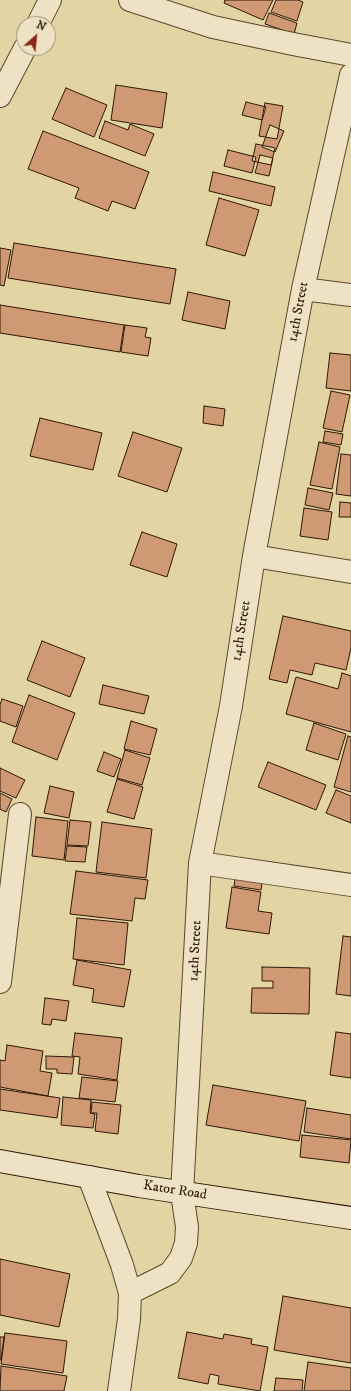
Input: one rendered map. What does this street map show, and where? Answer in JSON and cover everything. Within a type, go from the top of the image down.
[{"type":"street","points":[[42,16],[50,0]]},
{"type":"street","points":[[130,0],[213,26],[351,55]]},
{"type":"street","points":[[0,96],[21,56]]},
{"type":"street","name":"14th Street","points":[[130,1293],[170,1273],[181,1258],[186,1243],[187,1227],[182,1193],[200,863],[230,706],[254,556],[303,289],[351,75]]},
{"type":"street","points":[[303,289],[351,295]]},
{"type":"street","points":[[254,556],[351,572]]},
{"type":"street","points":[[0,982],[20,814]]},
{"type":"street","points":[[200,863],[351,885]]},
{"type":"street","name":"Kator Road","points":[[0,1161],[182,1193],[351,1218]]},
{"type":"street","points":[[89,1177],[122,1265],[130,1293],[129,1319],[119,1391]]},
{"type":"building","points":[[225,0],[273,0],[263,20],[224,3]]},
{"type":"building","points":[[276,0],[298,0],[303,2],[297,21],[271,12]]},
{"type":"building","points":[[269,13],[297,23],[294,34],[265,24]]},
{"type":"building","points":[[116,85],[167,93],[162,128],[111,120]]},
{"type":"building","points":[[66,88],[107,105],[94,137],[52,119]]},
{"type":"building","points":[[246,102],[266,107],[262,120],[242,115]]},
{"type":"building","points":[[265,103],[283,106],[277,139],[259,136]]},
{"type":"building","points":[[105,121],[128,130],[130,124],[154,134],[145,156],[99,138]]},
{"type":"building","points":[[270,125],[284,131],[275,152],[262,147]]},
{"type":"building","points":[[43,131],[149,172],[135,209],[112,201],[108,211],[75,198],[79,188],[28,169]]},
{"type":"building","points":[[256,144],[275,148],[271,165],[252,161]]},
{"type":"building","points":[[228,150],[256,157],[252,173],[224,166]]},
{"type":"building","points":[[260,155],[273,158],[269,176],[255,173]]},
{"type":"building","points":[[213,172],[275,187],[271,206],[209,191]]},
{"type":"building","points":[[219,198],[259,210],[245,256],[206,245]]},
{"type":"building","points":[[14,243],[176,269],[170,304],[8,278]]},
{"type":"building","points":[[0,248],[11,250],[4,286],[0,285]]},
{"type":"building","points":[[188,292],[230,301],[225,329],[182,320]]},
{"type":"building","points":[[0,305],[124,325],[120,352],[0,333]]},
{"type":"building","points":[[125,325],[147,328],[145,337],[151,338],[148,356],[121,352]]},
{"type":"building","points":[[330,353],[351,355],[351,391],[326,388]]},
{"type":"building","points":[[331,391],[350,395],[342,432],[323,428]]},
{"type":"building","points":[[204,406],[225,409],[223,426],[203,423]]},
{"type":"building","points":[[40,418],[102,433],[93,470],[30,456]]},
{"type":"building","points":[[325,431],[343,434],[341,445],[323,442]]},
{"type":"building","points":[[133,432],[182,448],[167,492],[118,476]]},
{"type":"building","points":[[319,442],[340,447],[332,489],[310,485]]},
{"type":"building","points":[[341,454],[351,455],[351,496],[336,494]]},
{"type":"building","points":[[308,488],[333,493],[329,510],[305,505]]},
{"type":"building","points":[[340,502],[351,503],[351,517],[339,517]]},
{"type":"building","points":[[304,508],[332,512],[328,540],[300,536]]},
{"type":"building","points":[[142,532],[177,544],[167,577],[130,565]]},
{"type":"building","points":[[283,616],[351,631],[351,648],[346,670],[315,663],[312,675],[290,670],[287,683],[269,679]]},
{"type":"building","points":[[42,641],[85,658],[70,697],[27,680]]},
{"type":"building","points":[[342,673],[351,676],[351,732],[286,714],[296,677],[338,689]]},
{"type":"building","points":[[103,685],[149,696],[144,714],[99,704]]},
{"type":"building","points":[[29,695],[75,713],[57,760],[12,742]]},
{"type":"building","points":[[2,699],[23,706],[16,727],[0,721],[0,705]]},
{"type":"building","points":[[131,721],[157,729],[150,755],[124,749]]},
{"type":"building","points":[[314,723],[346,734],[338,760],[306,750]]},
{"type":"building","points":[[348,736],[351,737],[351,792],[334,787]]},
{"type":"building","points":[[125,750],[150,758],[142,785],[117,778]]},
{"type":"building","points":[[104,752],[121,759],[114,777],[97,771]]},
{"type":"building","points":[[268,762],[326,785],[316,810],[258,787]]},
{"type":"building","points":[[0,768],[25,780],[16,798],[0,791]]},
{"type":"building","points":[[117,779],[143,787],[134,819],[107,812]]},
{"type":"building","points":[[50,786],[74,792],[69,818],[44,813]]},
{"type":"building","points":[[336,790],[351,796],[351,823],[326,813]]},
{"type":"building","points":[[0,793],[12,799],[6,812],[0,809]]},
{"type":"building","points":[[36,817],[68,821],[64,860],[32,856]]},
{"type":"building","points":[[70,820],[91,822],[88,846],[67,845]]},
{"type":"building","points":[[102,822],[152,829],[146,878],[96,872]]},
{"type":"building","points":[[67,846],[87,847],[85,862],[65,861]]},
{"type":"building","points":[[76,871],[148,880],[145,899],[135,898],[132,921],[70,914]]},
{"type":"building","points":[[236,872],[263,876],[261,890],[234,886]]},
{"type":"building","points":[[232,887],[261,892],[258,911],[272,913],[269,934],[226,928]]},
{"type":"building","points":[[77,918],[128,923],[124,965],[73,959]]},
{"type":"building","points":[[343,936],[351,937],[351,996],[336,994]]},
{"type":"building","points":[[77,960],[131,970],[124,1007],[92,1002],[94,989],[73,985]]},
{"type":"building","points":[[262,967],[310,968],[309,1014],[251,1013],[252,988],[273,988],[273,981],[262,981]]},
{"type":"building","points":[[45,998],[69,1001],[66,1021],[52,1019],[51,1025],[42,1024]]},
{"type":"building","points":[[336,1032],[351,1034],[351,1078],[330,1075]]},
{"type":"building","points":[[75,1033],[122,1038],[117,1080],[78,1074],[80,1057],[72,1056]]},
{"type":"building","points":[[7,1045],[43,1051],[40,1071],[52,1073],[48,1096],[0,1087],[0,1060],[5,1061]]},
{"type":"building","points":[[46,1056],[74,1057],[72,1074],[57,1073],[57,1069],[46,1069]]},
{"type":"building","points":[[82,1077],[118,1081],[115,1102],[79,1098]]},
{"type":"building","points":[[213,1085],[306,1101],[299,1141],[206,1125]]},
{"type":"building","points":[[0,1089],[60,1098],[57,1118],[0,1110]]},
{"type":"building","points":[[63,1097],[91,1100],[90,1113],[95,1114],[93,1128],[61,1125]]},
{"type":"building","points":[[92,1102],[121,1105],[118,1134],[95,1131],[97,1113],[91,1113]]},
{"type":"building","points":[[307,1108],[351,1115],[351,1139],[304,1132]]},
{"type":"building","points":[[302,1135],[351,1140],[349,1163],[300,1157]]},
{"type":"building","points":[[0,1259],[70,1274],[59,1327],[0,1315]]},
{"type":"building","points":[[283,1296],[351,1308],[351,1363],[274,1350]]},
{"type":"building","points":[[187,1332],[223,1339],[224,1334],[252,1339],[251,1344],[268,1347],[260,1391],[218,1384],[219,1376],[210,1374],[208,1384],[178,1378]]},
{"type":"building","points":[[5,1333],[67,1341],[63,1373],[1,1364]]},
{"type":"building","points":[[0,1337],[4,1337],[1,1360],[0,1360]]},
{"type":"building","points":[[308,1362],[351,1368],[351,1391],[304,1391]]},
{"type":"building","points":[[1,1366],[67,1376],[64,1391],[0,1391]]},
{"type":"building","points":[[276,1378],[303,1380],[302,1391],[274,1391]]}]
